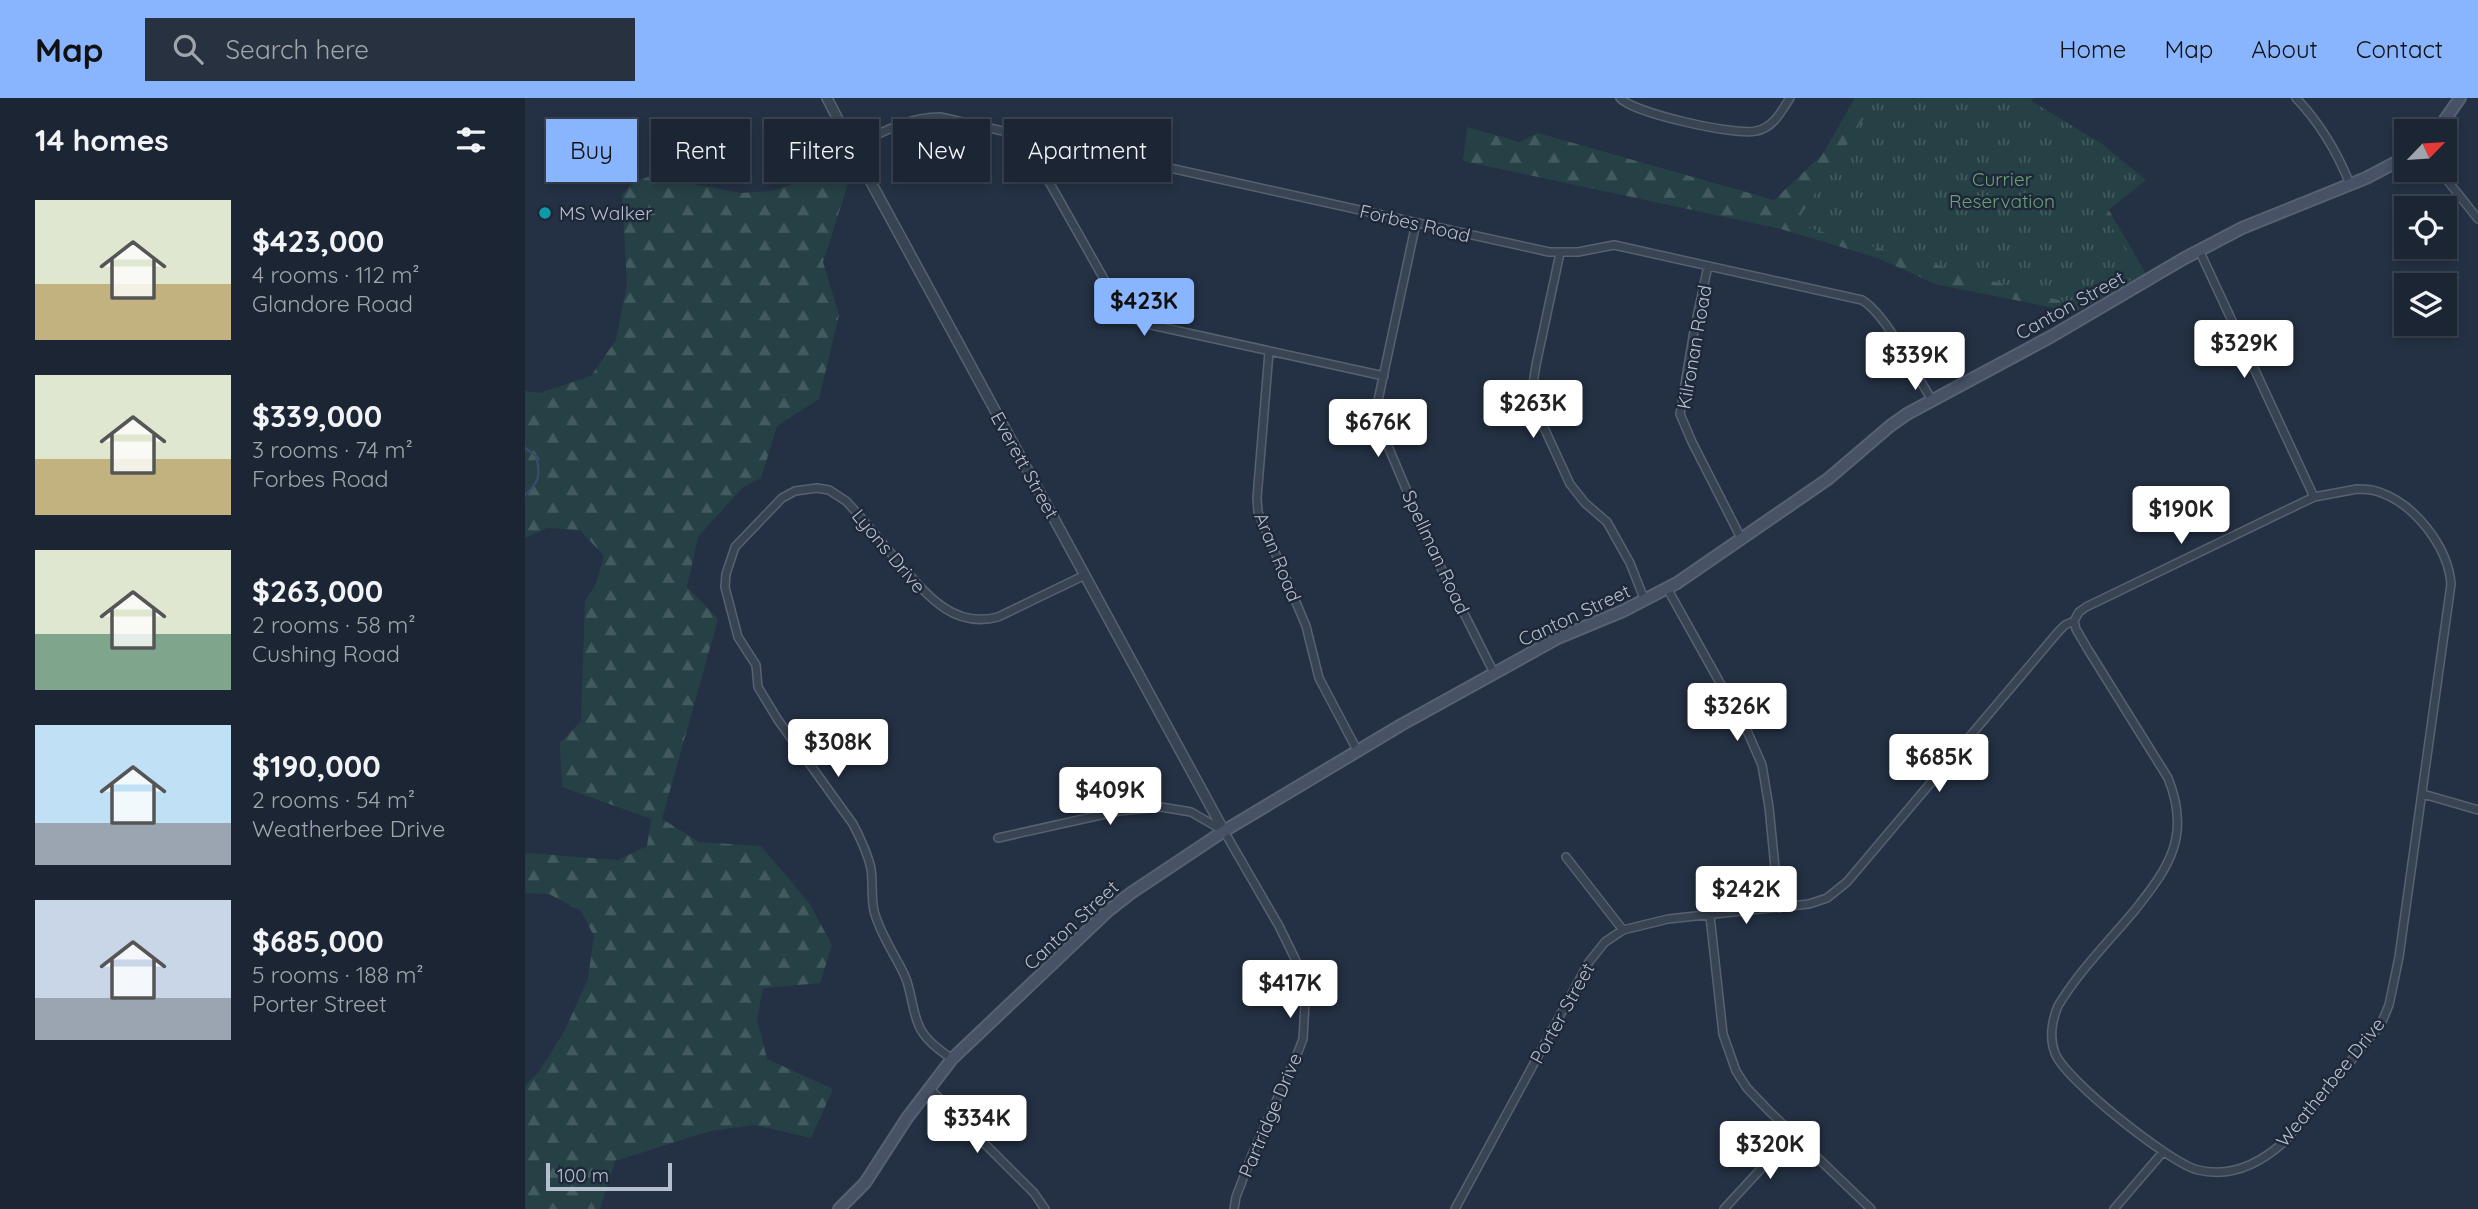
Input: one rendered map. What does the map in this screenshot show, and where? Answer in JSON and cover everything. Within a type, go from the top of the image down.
[{"type":"main road","points":[[2445,119],[2460,98]]},
{"type":"main road","name":"Canton Street","points":[[839,1209],[865,1183],[929,1088],[952,1059],[1113,906],[1188,853],[1357,750],[1495,673],[1559,638],[1667,589],[1828,480],[1890,426],[1932,400],[2052,336],[2199,250],[2275,213],[2350,184],[2394,163]]},
{"type":"street","name":"Everett Street","points":[[827,98],[838,119]]},
{"type":"street","points":[[1620,98],[1635,108],[1653,113],[1714,128],[1745,132],[1757,131],[1770,125],[1790,98]]},
{"type":"street","points":[[2296,98],[2312,115],[2350,184]]},
{"type":"street","name":"Forbes Road","points":[[879,134],[903,122],[928,117],[940,117],[1004,132]]},
{"type":"street","name":"Forbes Road","points":[[1171,169],[1560,253],[1613,245],[1862,300],[1871,306],[1882,321],[1932,400]]},
{"type":"street","name":"Everett Street","points":[[871,182],[1224,831]]},
{"type":"street","points":[[1049,182],[1117,302],[1129,316],[1142,323],[1384,376]]},
{"type":"street","points":[[2449,182],[2478,219]]},
{"type":"street","name":"Spellman Road","points":[[1416,223],[1376,410],[1379,425],[1443,572],[1495,673]]},
{"type":"street","points":[[2199,250],[2314,497]]},
{"type":"street","points":[[1560,253],[1536,365],[1532,390],[1535,408],[1570,484],[1585,503],[1607,522],[1630,563],[1645,601]]},
{"type":"street","name":"Kilronan Road","points":[[1708,265],[1680,414],[1742,540]]},
{"type":"street","name":"Aran Road","points":[[1269,352],[1258,512],[1306,626],[1319,678],[1357,750]]},
{"type":"street","name":"Lyons Drive","points":[[952,1059],[922,1032],[913,1013],[911,994],[904,975],[873,909],[871,867],[862,842],[758,687],[755,665],[738,637],[725,587],[726,574],[735,547],[772,508],[789,494],[801,489],[822,488],[835,493],[851,506],[929,598],[949,612],[968,620],[998,617],[1085,575]]},
{"type":"street","name":"Weatherbee Drive","points":[[2345,490],[2380,492],[2416,515],[2447,562],[2450,572],[2450,602],[2399,957],[2389,1005],[2381,1024],[2285,1141],[2256,1163],[2229,1171],[2198,1170],[2181,1164],[2163,1152],[2070,1075],[2058,1060],[2053,1046],[2053,1021],[2058,1006],[2160,878],[2173,851],[2177,830],[2175,801],[2168,778],[2087,648],[2074,621],[2079,612],[2091,604],[2314,497],[2345,490]]},
{"type":"street","points":[[1667,589],[1748,733],[1762,765],[1779,908]]},
{"type":"street","name":"Porter Street","points":[[1455,1209],[1589,962],[1605,942],[1623,930],[1668,919],[1819,902],[1841,889],[2058,632],[2074,621]]},
{"type":"street","points":[[2423,794],[2478,810]]},
{"type":"street","points":[[997,838],[1119,811],[1153,807],[1191,812],[1224,831]]},
{"type":"street","name":"Partridge Drive","points":[[1224,831],[1279,926],[1298,965],[1305,1004],[1303,1039],[1252,1155],[1234,1209]]},
{"type":"street","points":[[1566,857],[1623,930]]},
{"type":"street","points":[[1710,916],[1721,1022],[1729,1056],[1747,1088],[1871,1209]]},
{"type":"street","points":[[929,1088],[1034,1193],[1045,1209]]},
{"type":"street","points":[[1724,1209],[1793,1134]]},
{"type":"street","points":[[2114,1209],[2163,1152]]},
{"type":"green space","name":"Currier Reservation","points":[[1855,98],[2033,98],[2031,101],[2107,207],[2146,274],[2075,312],[1935,284],[1878,258],[1781,229],[1463,161],[1467,127],[1519,142],[1538,133],[1774,200],[1822,155]]},
{"type":"green space","name":"Currier Reservation","points":[[1877,98],[2033,98],[2031,101],[2102,144],[2146,180],[2103,214],[2143,274],[2079,306],[1795,224]]},
{"type":"green space","points":[[651,176],[651,182],[683,182],[741,193],[772,191],[798,182],[849,182],[823,262],[839,315],[819,399],[777,426],[761,478],[743,487],[698,537],[687,587],[718,619],[662,819],[699,842],[761,846],[809,903],[832,945],[820,983],[763,988],[757,1019],[767,1059],[833,1089],[811,1138],[754,1125],[710,1131],[615,1161],[600,1209],[525,1209],[525,1085],[538,1073],[564,1032],[588,979],[594,936],[581,911],[549,894],[525,893],[525,853],[618,860],[647,846],[651,819],[562,787],[560,743],[581,721],[585,601],[596,584],[604,556],[580,530],[547,528],[525,538],[525,391],[540,393],[591,376],[616,340],[627,284],[622,195],[633,182]]},
{"type":"waterway","points":[[525,448],[536,456],[538,468],[536,482],[525,495]]},
{"type":"place","name":"MS Walker","points":[[545,213]]}]
